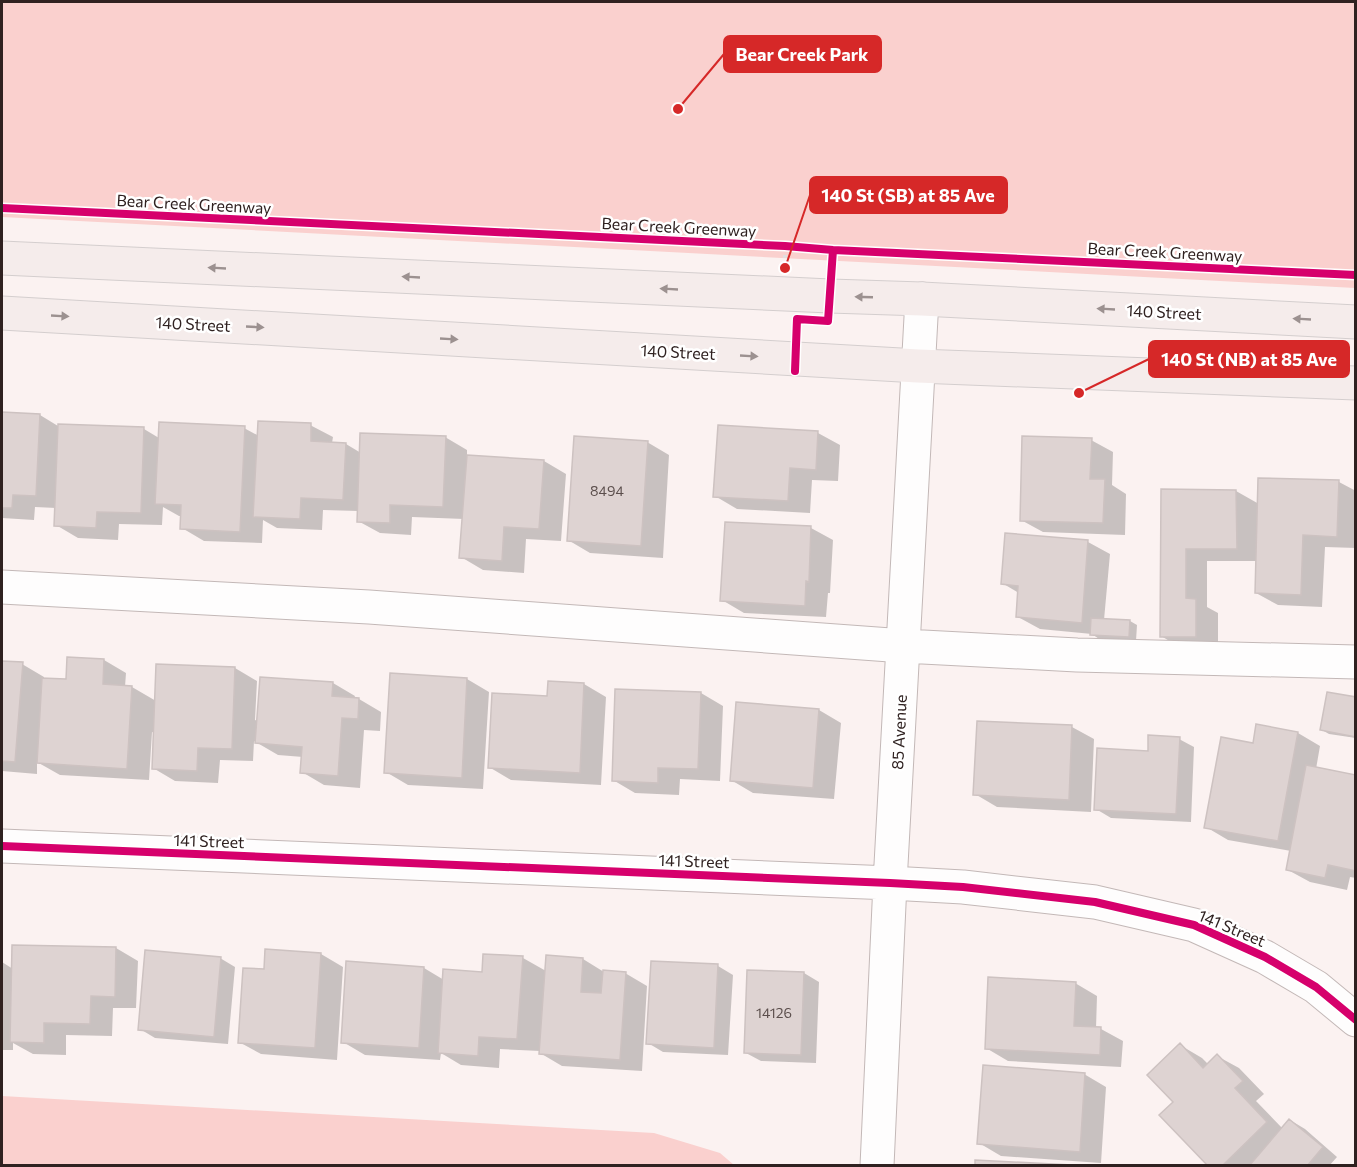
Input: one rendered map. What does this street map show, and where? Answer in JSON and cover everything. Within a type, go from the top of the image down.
[{"type":"main road","name":"140 Street","points":[[2,258],[922,299],[1356,322]]},
{"type":"main road","name":"140 Street","points":[[2,313],[918,366],[1356,383]]},
{"type":"street","name":"85 Avenue","points":[[877,1166],[922,299]]},
{"type":"street","points":[[2,587],[381,608],[904,646],[1077,655],[1356,662]]},
{"type":"street","name":"141 Street","points":[[2,846],[890,883],[963,887],[1095,902],[1194,925],[1265,957],[1316,987],[1356,1020]]},
{"type":"shaded area","points":[[2,2],[1355,2],[1355,288],[2,217]]},
{"type":"shaded area","points":[[2,1096],[654,1133],[720,1153],[734,1165],[2,1165]]},
{"type":"building","points":[[2,412],[40,414],[36,496],[13,495],[12,508],[2,508]]},
{"type":"building","points":[[258,421],[311,423],[311,441],[346,443],[343,500],[301,498],[300,519],[253,517]]},
{"type":"building","points":[[159,422],[245,426],[240,532],[180,529],[181,505],[155,504]]},
{"type":"building","points":[[58,424],[144,427],[141,513],[97,512],[96,528],[54,526]]},
{"type":"building","points":[[718,425],[818,431],[816,470],[790,468],[788,501],[713,497]]},
{"type":"building","points":[[360,433],[446,436],[443,507],[390,505],[390,523],[357,522]]},
{"type":"building","points":[[574,436],[648,441],[641,546],[567,541]]},
{"type":"building","points":[[1022,436],[1092,438],[1090,479],[1105,479],[1103,523],[1020,521]]},
{"type":"building","points":[[467,455],[544,460],[539,529],[504,527],[502,561],[459,558]]},
{"type":"building","points":[[1258,478],[1339,480],[1337,537],[1303,535],[1301,595],[1255,593]]},
{"type":"building","points":[[1161,489],[1236,490],[1237,549],[1186,549],[1186,598],[1196,599],[1196,637],[1160,637]]},
{"type":"building","points":[[725,522],[811,526],[809,582],[806,581],[805,606],[720,601]]},
{"type":"building","points":[[1005,533],[1088,540],[1082,623],[1016,617],[1018,586],[1001,584]]},
{"type":"building","points":[[1091,618],[1130,620],[1129,637],[1090,635]]},
{"type":"building","points":[[67,657],[104,659],[103,684],[132,686],[127,769],[37,763],[42,678],[66,679]]},
{"type":"building","points":[[2,661],[23,662],[15,762],[2,761]]},
{"type":"building","points":[[156,664],[235,667],[232,749],[198,748],[197,771],[152,769]]},
{"type":"building","points":[[390,673],[467,678],[462,778],[384,773]]},
{"type":"building","points":[[260,677],[333,682],[332,696],[359,698],[358,719],[342,718],[338,776],[300,773],[302,747],[255,743]]},
{"type":"building","points":[[548,681],[584,683],[580,773],[488,768],[492,693],[547,696]]},
{"type":"building","points":[[615,689],[701,692],[698,769],[658,768],[658,783],[612,781]]},
{"type":"building","points":[[1327,692],[1356,697],[1356,737],[1320,730]]},
{"type":"building","points":[[736,702],[819,709],[813,788],[730,781]]},
{"type":"building","points":[[977,721],[1072,725],[1069,800],[973,795]]},
{"type":"building","points":[[1256,724],[1298,732],[1278,841],[1204,828],[1221,737],[1253,743]]},
{"type":"building","points":[[1148,735],[1180,737],[1176,814],[1094,810],[1097,748],[1148,751]]},
{"type":"building","points":[[1306,765],[1356,775],[1356,871],[1328,865],[1325,878],[1286,870]]},
{"type":"building","points":[[12,945],[116,947],[115,997],[91,996],[90,1024],[44,1023],[44,1043],[10,1042]]},
{"type":"building","points":[[265,949],[321,953],[315,1048],[238,1043],[243,968],[264,969]]},
{"type":"building","points":[[145,950],[221,957],[214,1037],[138,1030]]},
{"type":"building","points":[[483,954],[523,956],[517,1039],[479,1037],[478,1056],[438,1053],[443,969],[482,972]]},
{"type":"building","points":[[546,955],[583,958],[581,992],[601,993],[603,970],[626,972],[620,1060],[539,1054]]},
{"type":"building","points":[[346,961],[424,967],[419,1048],[341,1043]]},
{"type":"building","points":[[651,961],[718,964],[714,1048],[646,1044]]},
{"type":"building","points":[[747,970],[804,972],[801,1055],[744,1053]]},
{"type":"building","points":[[988,977],[1076,982],[1074,1026],[1101,1027],[1100,1055],[985,1049]]},
{"type":"building","points":[[1180,1043],[1203,1068],[1217,1054],[1243,1081],[1235,1088],[1267,1122],[1222,1166],[1208,1166],[1159,1115],[1173,1102],[1147,1075]]},
{"type":"building","points":[[983,1065],[1085,1073],[1080,1152],[977,1144]]},
{"type":"building","points":[[1289,1119],[1323,1147],[1307,1166],[1249,1166]]},
{"type":"building","points":[[975,1160],[1091,1166],[975,1166]]},
{"type":"cycle path","name":"Bear Creek Greenway","points":[[2,208],[1356,275]]},
{"type":"cycle path","points":[[795,371],[797,319],[828,321],[833,250]]},
{"type":"cycle path","points":[[2,846],[890,883],[963,887],[1095,902],[1194,925],[1265,957],[1316,987],[1356,1020]]},
{"type":"place","name":"Bear Creek Park","points":[[678,109]]},
{"type":"place","name":"140 St (SB) at 85 Ave","points":[[785,268]]},
{"type":"place","name":"140 St (NB) at 85 Ave","points":[[1079,393]]}]
